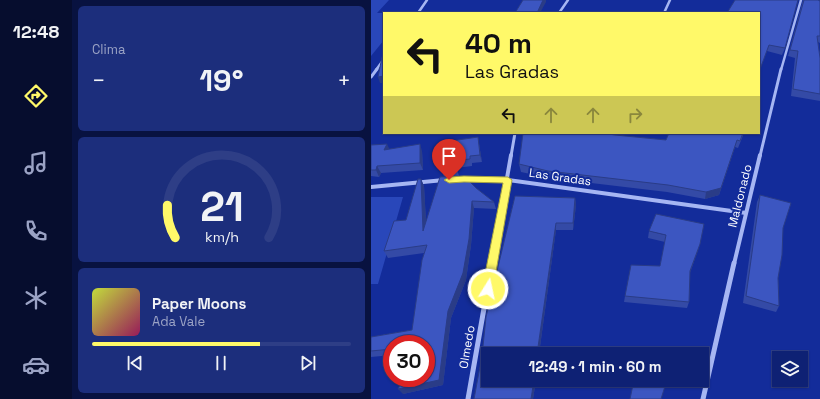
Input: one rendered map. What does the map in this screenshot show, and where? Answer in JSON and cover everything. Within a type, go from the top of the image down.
[{"type":"street","points":[[419,12],[427,0]]},
{"type":"street","points":[[560,12],[568,0]]},
{"type":"street","points":[[664,12],[670,0]]},
{"type":"street","name":"Maldonado","points":[[703,399],[746,212],[787,44],[801,0]]},
{"type":"street","points":[[371,77],[383,60]]},
{"type":"street","name":"Olmedo","points":[[468,399],[508,180],[515,134]]},
{"type":"street","name":"Las Gradas","points":[[457,179],[508,180],[746,212]]},
{"type":"street","points":[[371,187],[449,180]]},
{"type":"shaded area","points":[[371,0],[389,0],[377,13],[383,13],[383,41],[371,56]]},
{"type":"shaded area","points":[[371,197],[403,197],[378,284],[371,284]]},
{"type":"building","points":[[523,0],[543,0],[537,12],[516,12]]},
{"type":"building","points":[[735,0],[798,0],[785,48],[769,45],[760,69],[760,12],[728,12]]},
{"type":"building","points":[[804,0],[820,1],[820,36],[817,36],[820,58],[820,94],[793,89],[798,51],[790,50]]},
{"type":"building","points":[[383,55],[383,76],[378,77]]},
{"type":"building","points":[[523,134],[609,134],[666,140],[669,134],[743,134],[740,141],[737,140],[721,188],[706,192],[668,185],[548,171],[519,164]]},
{"type":"building","points":[[478,137],[480,155],[470,156],[470,159],[449,161],[457,169],[442,170],[451,141]]},
{"type":"building","points":[[387,144],[384,150],[420,144],[420,163],[377,166],[376,170],[371,170],[371,145]]},
{"type":"building","points":[[464,176],[476,188],[494,202],[472,201],[469,239],[463,273],[448,311],[439,380],[435,381],[435,335],[383,335],[383,350],[371,351],[371,337],[412,330],[422,260],[427,245],[384,251],[394,221],[406,220],[418,179],[421,179],[423,231],[440,177]]},
{"type":"building","points":[[760,195],[791,203],[783,228],[782,255],[778,278],[779,306],[746,296]]},
{"type":"building","points":[[515,196],[575,198],[573,223],[556,223],[538,347],[483,347],[486,317]]},
{"type":"building","points":[[656,214],[704,224],[700,244],[690,271],[689,302],[625,296],[631,265],[660,266],[666,235],[649,231]]},
{"type":"building","points":[[481,361],[481,387],[533,387],[531,399],[474,399]]},
{"type":"building","points":[[633,387],[665,387],[661,399],[630,399]]},
{"type":"route","points":[[449,180],[508,180],[488,289]]}]
